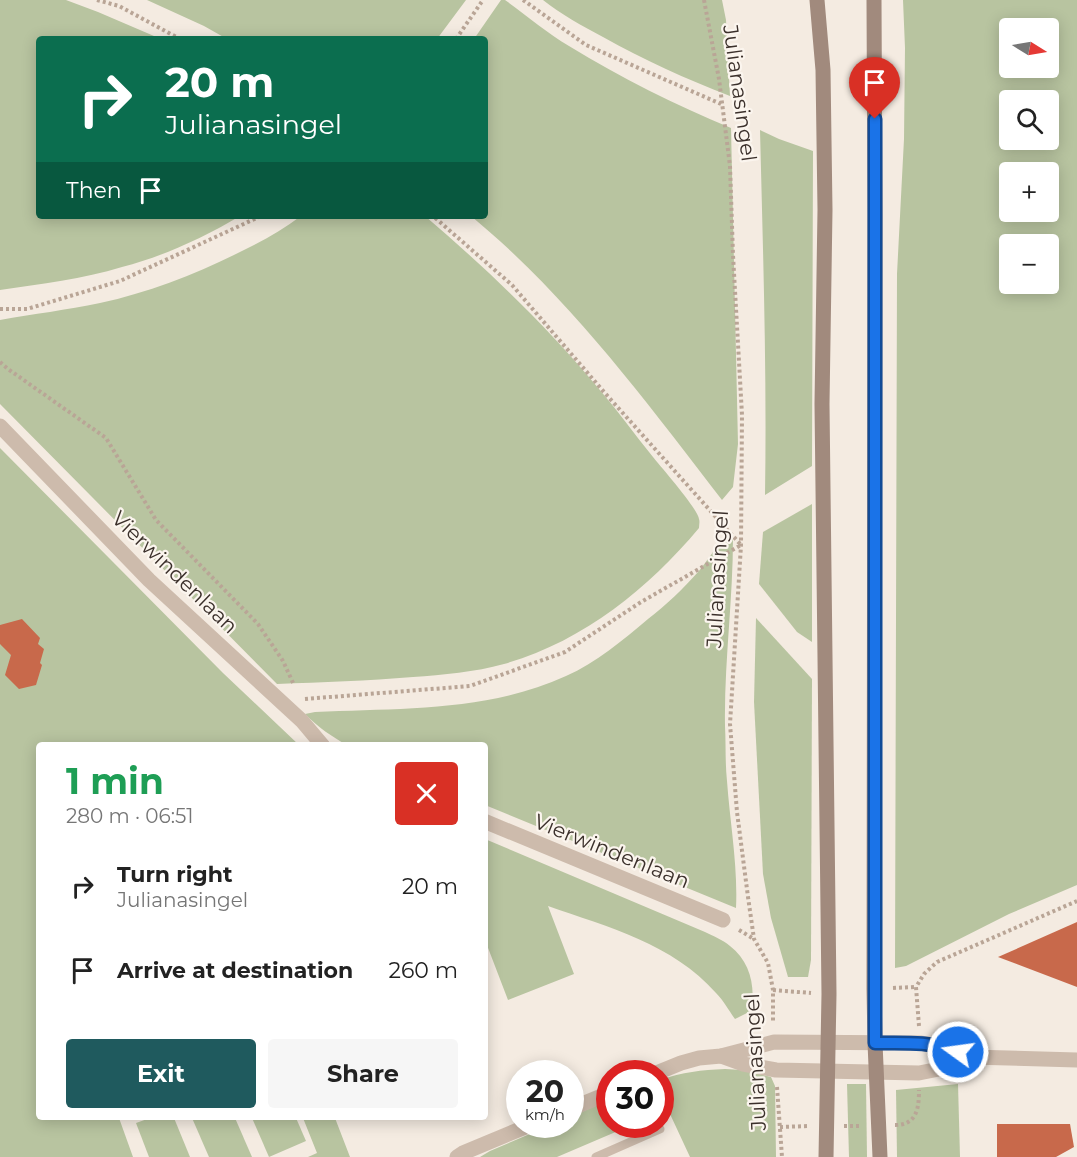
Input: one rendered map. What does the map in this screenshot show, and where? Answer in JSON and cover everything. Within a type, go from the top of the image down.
[{"type":"main road","points":[[817,0],[823,70],[825,199],[822,416],[829,1043],[826,1157]]},
{"type":"main road","points":[[874,0],[875,1043],[880,1157]]},
{"type":"street","name":"Vierwindenlaan","points":[[0,426],[149,580],[302,721],[319,742]]},
{"type":"street","name":"Vierwindenlaan","points":[[488,823],[723,920]]},
{"type":"street","points":[[674,1066],[699,1058],[722,1056],[774,1042],[920,1043],[945,1047],[970,1057],[1077,1059]]},
{"type":"street","points":[[722,1056],[743,1064],[776,1070],[919,1073],[944,1068],[970,1057]]},
{"type":"street","points":[[457,1157],[506,1135]]},
{"type":"lane","points":[[596,1157],[639,1138]]},
{"type":"path","points":[[97,0],[119,6],[174,36]]},
{"type":"path","points":[[458,36],[483,0]]},
{"type":"path","points":[[523,0],[586,45],[722,104]]},
{"type":"path","name":"Julianasingel","points":[[704,0],[719,79],[730,166],[742,416],[741,546],[730,724],[737,812],[754,939],[768,963],[773,990],[774,1042]]},
{"type":"path","points":[[0,309],[27,309],[120,280],[254,219]]},
{"type":"path","points":[[280,701],[470,686],[565,652],[641,602],[741,546],[512,285],[436,219]]},
{"type":"path","points":[[0,362],[106,438],[156,520],[258,624],[283,661],[300,700]]},
{"type":"path","points":[[916,987],[924,974],[937,962],[1077,901]]},
{"type":"path","name":"Julianasingel","points":[[776,1070],[782,1157]]},
{"type":"green space","points":[[0,0],[66,0],[154,36],[36,36],[36,219],[235,219],[183,246],[138,263],[77,278],[0,290]]},
{"type":"green space","points":[[147,0],[466,0],[439,36],[222,36]]},
{"type":"green space","points":[[501,0],[505,0],[561,41],[609,69],[731,128],[738,444],[733,487],[722,500],[635,388],[573,315],[541,280],[474,219],[488,219],[488,36],[476,36]]},
{"type":"green space","points":[[543,0],[722,0],[726,20],[730,96],[634,54]]},
{"type":"green space","points":[[903,0],[1077,0],[1077,885],[1009,914],[906,966],[895,968],[897,274],[904,139]]},
{"type":"green space","points":[[760,130],[813,151],[812,466],[765,495],[765,359]]},
{"type":"green space","points":[[297,219],[428,219],[516,299],[559,343],[613,406],[686,498],[697,514],[699,528],[658,572],[612,611],[560,642],[533,654],[493,667],[447,674],[379,680],[277,684],[0,404],[0,320],[100,303],[158,287],[232,256]]},
{"type":"green space","points":[[0,448],[223,673],[296,742],[36,742],[36,1120],[120,1120],[133,1157],[0,1157]]},
{"type":"green space","points":[[812,504],[812,642],[797,632],[759,584],[763,532]]},
{"type":"green space","points":[[733,538],[725,726],[726,774],[736,876],[736,908],[488,806],[488,742],[342,742],[305,714],[474,702],[536,688],[566,676],[599,658],[655,614],[701,569],[724,540]]},
{"type":"green space","points":[[756,618],[812,679],[811,960],[808,977],[788,977],[771,918],[763,874],[754,702]]},
{"type":"green space","points":[[488,840],[724,942],[737,952],[747,967],[753,993],[751,1011],[735,1019],[716,993],[699,976],[660,949],[616,930],[548,906],[574,974],[508,1000],[488,948]]},
{"type":"green space","points":[[708,1070],[742,1070],[771,1077],[775,1086],[776,1157],[690,1157],[674,1123],[674,1076]]},
{"type":"green space","points":[[847,1084],[866,1084],[867,1157],[849,1157]]},
{"type":"green space","points":[[958,1084],[960,1157],[897,1157],[896,1090]]},
{"type":"green space","points":[[596,1106],[596,1138],[602,1138],[557,1157],[480,1157],[520,1138],[584,1138],[584,1111]]},
{"type":"green space","points":[[144,1120],[175,1120],[190,1157],[149,1157],[136,1123]]},
{"type":"green space","points":[[193,1120],[236,1120],[252,1157],[209,1157]]},
{"type":"green space","points":[[253,1120],[297,1120],[306,1141],[269,1157]]},
{"type":"green space","points":[[304,1120],[336,1120],[350,1157],[308,1157],[317,1153]]},
{"type":"building","points":[[22,619],[40,638],[38,644],[44,649],[36,685],[19,689],[5,675],[11,655],[0,644],[0,625]]},
{"type":"building","points":[[1077,922],[1077,987],[998,957]]},
{"type":"building","points":[[997,1124],[1070,1124],[1074,1147],[1056,1157],[997,1157]]},
{"type":"route","points":[[875,119],[875,1043],[920,1043],[945,1047],[958,1052]]}]
